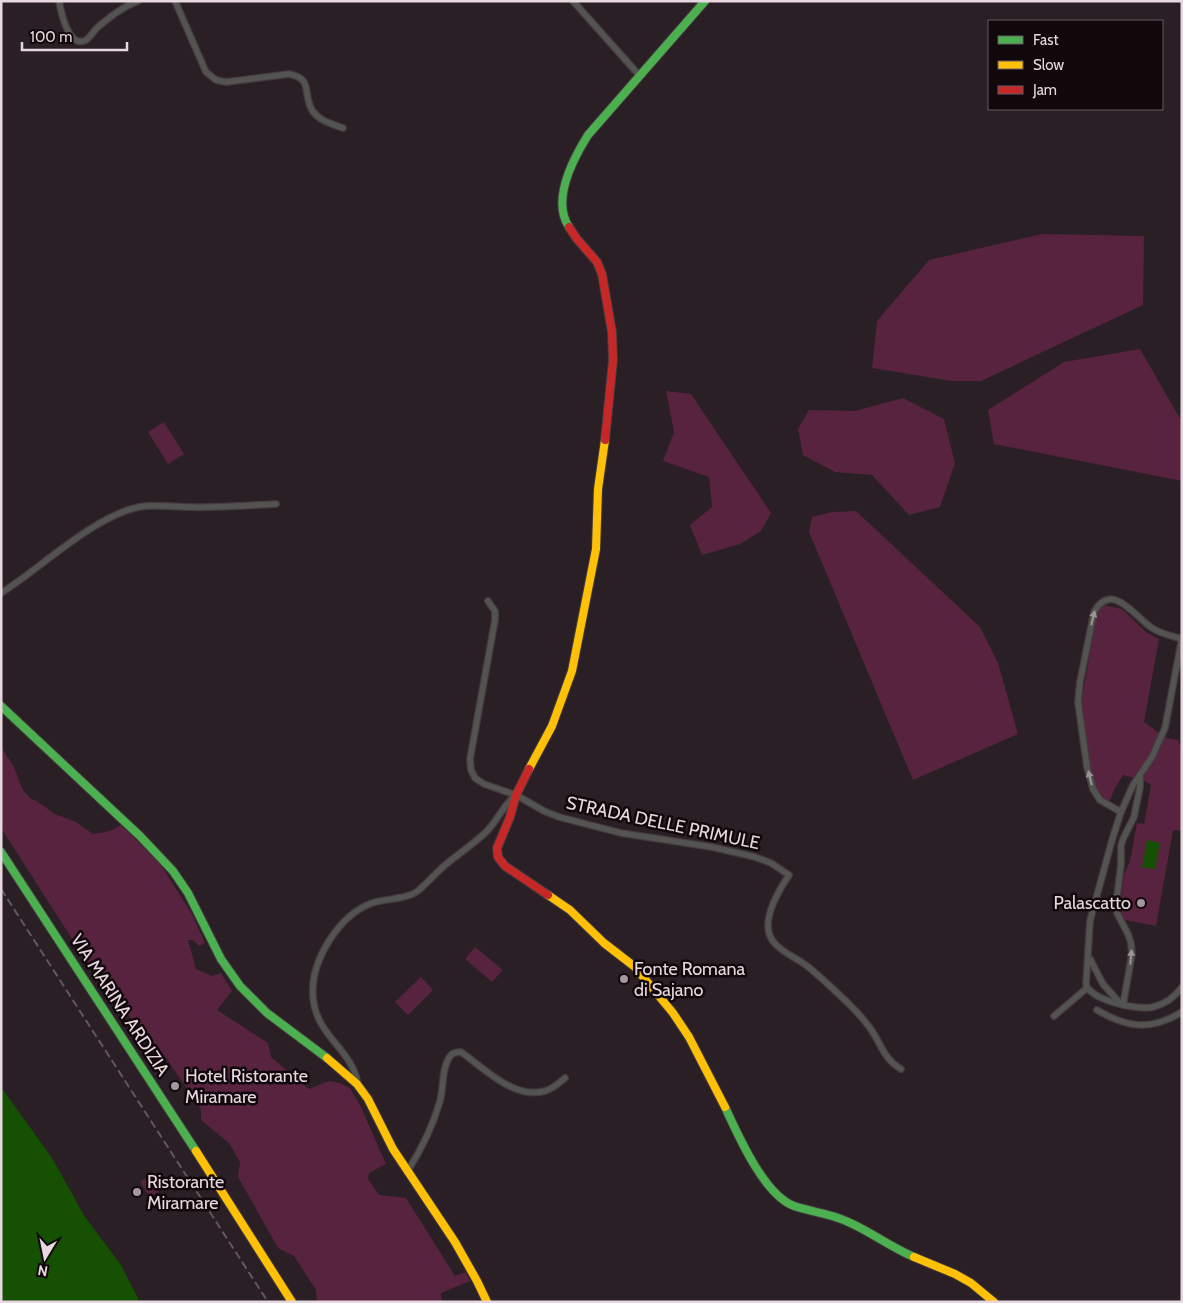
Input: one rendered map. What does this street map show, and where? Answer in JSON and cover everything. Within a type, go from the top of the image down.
[{"type":"street","points":[[59,1],[71,36],[76,41],[82,42],[87,40],[112,15],[127,5],[138,1]]},
{"type":"street","points":[[175,1],[206,72],[216,80],[226,82],[289,74],[297,75],[305,83],[309,102],[317,116],[326,122],[343,128]]},
{"type":"street","points":[[573,1],[640,74]]},
{"type":"street","points":[[705,1],[588,135],[576,154],[562,198],[562,211],[565,221],[577,239],[597,262],[602,274],[612,332],[613,360],[609,413],[598,489],[596,549],[572,671],[552,726],[516,795],[510,817],[497,848],[498,857],[505,866],[570,910],[604,943],[635,967],[673,1013],[689,1037],[708,1072],[745,1148],[774,1193],[782,1200],[794,1206],[828,1214],[846,1221],[895,1249],[955,1274],[971,1283],[994,1302]]},
{"type":"street","points":[[1,593],[92,528],[119,514],[138,507],[188,508],[276,504]]},
{"type":"street","points":[[1054,1016],[1087,988],[1090,921],[1121,812],[1133,784],[1156,750],[1165,728],[1182,639],[1154,629],[1142,620],[1129,606],[1113,600],[1105,600],[1098,605],[1094,612],[1080,682],[1078,702],[1092,789],[1100,800],[1121,812]]},
{"type":"street","points":[[488,601],[495,611],[495,620],[470,759],[471,770],[475,778],[484,784],[516,795]]},
{"type":"street","points":[[1,706],[41,746],[164,859],[185,886],[226,968],[240,986],[257,1003],[333,1063],[358,1086],[371,1104],[392,1147],[407,1172],[466,1258],[487,1302]]},
{"type":"street","points":[[1123,1005],[1132,954],[1131,943],[1117,913],[1116,904],[1122,839],[1134,817],[1140,787],[1140,774]]},
{"type":"street","points":[[358,1086],[356,1074],[351,1063],[324,1030],[317,1018],[312,996],[314,978],[321,956],[330,939],[347,918],[360,909],[374,903],[408,896],[417,891],[485,833],[495,822],[506,803],[516,795]]},
{"type":"street","name":"STRADA DELLE PRIMULE","points":[[516,795],[559,817],[621,833],[712,847],[754,856],[771,863],[789,875],[780,889],[770,918],[769,930],[771,938],[777,945],[807,966],[863,1018],[887,1058],[901,1069]]},
{"type":"street","name":"VIA MARINA ARDIZIA","points":[[1,852],[158,1090],[292,1302]]},
{"type":"street","points":[[1088,956],[1103,984],[1123,1005]]},
{"type":"street","points":[[1087,988],[1096,995],[1123,1005],[1143,1008],[1152,1007],[1172,998],[1182,987]]},
{"type":"street","points":[[1096,1010],[1119,1022],[1143,1026],[1163,1022],[1182,1012]]},
{"type":"street","points":[[407,1172],[419,1153],[436,1113],[441,1098],[445,1070],[451,1055],[455,1052],[461,1052],[503,1082],[521,1091],[544,1091],[554,1088],[565,1078]]},
{"type":"shaded area","points":[[1042,234],[1144,236],[1143,305],[981,381],[951,381],[872,368],[877,321],[929,260]]},
{"type":"shaded area","points":[[1140,349],[1182,422],[1182,481],[994,444],[988,410],[1064,362]]},
{"type":"shaded area","points":[[666,391],[691,394],[771,513],[761,531],[740,544],[702,555],[690,525],[712,507],[709,477],[663,461],[674,432]]},
{"type":"shaded area","points":[[903,398],[944,419],[955,463],[940,507],[909,515],[872,475],[835,472],[803,455],[798,429],[809,410],[855,411]]},
{"type":"shaded area","points":[[164,422],[184,454],[168,464],[148,432]]},
{"type":"shaded area","points":[[856,511],[980,627],[998,663],[1018,734],[913,780],[809,532],[812,517],[832,512]]},
{"type":"shaded area","points":[[1103,605],[1122,609],[1146,632],[1159,639],[1144,722],[1166,738],[1178,740],[1182,749],[1182,831],[1173,830],[1156,926],[1125,920],[1120,907],[1124,875],[1130,861],[1137,823],[1144,824],[1151,785],[1143,780],[1123,775],[1110,800],[1105,801],[1096,791],[1090,771],[1081,704],[1097,613]]},
{"type":"shaded area","points":[[1,747],[13,765],[23,790],[31,799],[55,814],[76,822],[93,834],[110,831],[121,825],[159,862],[192,914],[205,943],[199,946],[193,940],[188,940],[196,969],[212,976],[221,973],[232,991],[217,1010],[268,1043],[271,1057],[309,1089],[329,1081],[340,1083],[350,1088],[361,1107],[386,1164],[369,1173],[368,1179],[379,1195],[406,1198],[455,1276],[466,1272],[470,1281],[441,1293],[442,1302],[317,1302],[316,1290],[294,1256],[278,1248],[238,1177],[240,1162],[229,1143],[201,1120],[201,1109],[166,1058],[101,984],[1,828]]},
{"type":"shaded area","points":[[1147,840],[1160,843],[1155,869],[1142,867]]},
{"type":"shaded area","points":[[475,947],[503,970],[492,982],[465,959]]},
{"type":"shaded area","points":[[421,977],[433,990],[408,1015],[395,1002]]},
{"type":"shaded area","points":[[1,1087],[52,1158],[85,1217],[121,1265],[140,1302],[1,1302]]},
{"type":"shaded area","points":[[155,1172],[165,1187],[150,1197],[140,1182]]},
{"type":"railway","points":[[1,889],[268,1302]]},
{"type":"traffic: fast","points":[[569,227],[562,205],[563,192],[576,156],[588,135],[705,1]]},
{"type":"traffic: fast","points":[[1,706],[140,836],[173,871],[188,893],[221,959],[240,986],[267,1013],[327,1058]]},
{"type":"traffic: fast","points":[[1,852],[196,1151]]},
{"type":"traffic: fast","points":[[725,1107],[753,1163],[772,1190],[783,1200],[794,1206],[846,1221],[914,1257]]},
{"type":"traffic: slow","points":[[529,769],[552,726],[572,671],[596,549],[598,489],[605,440]]},
{"type":"traffic: slow","points":[[548,895],[570,910],[604,943],[635,967],[673,1013],[689,1037],[725,1107]]},
{"type":"traffic: slow","points":[[327,1058],[357,1084],[368,1099],[393,1149],[455,1242],[487,1302]]},
{"type":"traffic: slow","points":[[196,1151],[292,1302]]},
{"type":"traffic: slow","points":[[914,1257],[955,1274],[971,1283],[994,1302]]},
{"type":"traffic: jam","points":[[569,227],[597,262],[602,274],[612,332],[613,360],[605,440]]},
{"type":"traffic: jam","points":[[529,769],[516,795],[510,817],[497,848],[498,857],[505,866],[548,895]]},
{"type":"place","name":"Palascatto","points":[[1141,903]]},
{"type":"place","name":"Fonte Romana di Sajano","points":[[624,979]]},
{"type":"place","name":"Hotel Ristorante Miramare","points":[[175,1086]]},
{"type":"place","name":"Ristorante Miramare","points":[[137,1192]]}]
